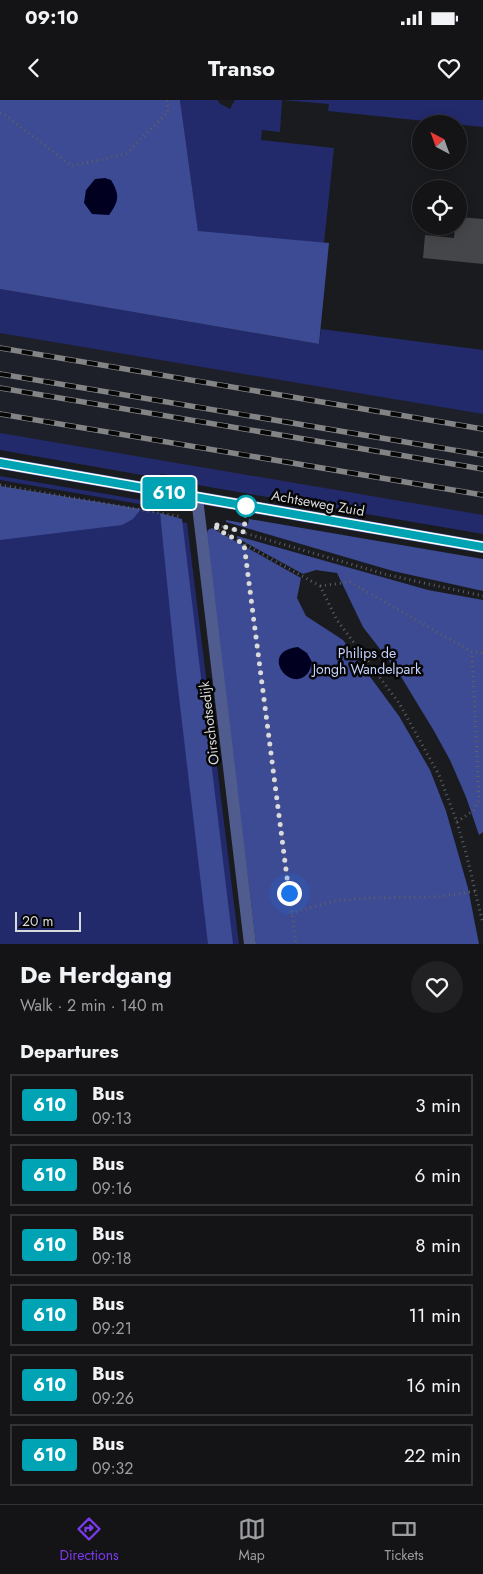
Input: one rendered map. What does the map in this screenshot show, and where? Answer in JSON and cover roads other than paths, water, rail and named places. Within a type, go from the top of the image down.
[{"type":"street","name":"Achtseweg Zuid","points":[[0,463],[483,547]]},
{"type":"street","name":"Oirschotsedijk","points":[[197,498],[250,944]]},
{"type":"railway","points":[[0,348],[483,429]]},
{"type":"railway","points":[[0,374],[483,455]]},
{"type":"railway","points":[[0,388],[483,469]]},
{"type":"railway","points":[[0,414],[483,495]]},
{"type":"park label","name":"Philips de Jongh Wandelpark","points":[[367,662]]}]
